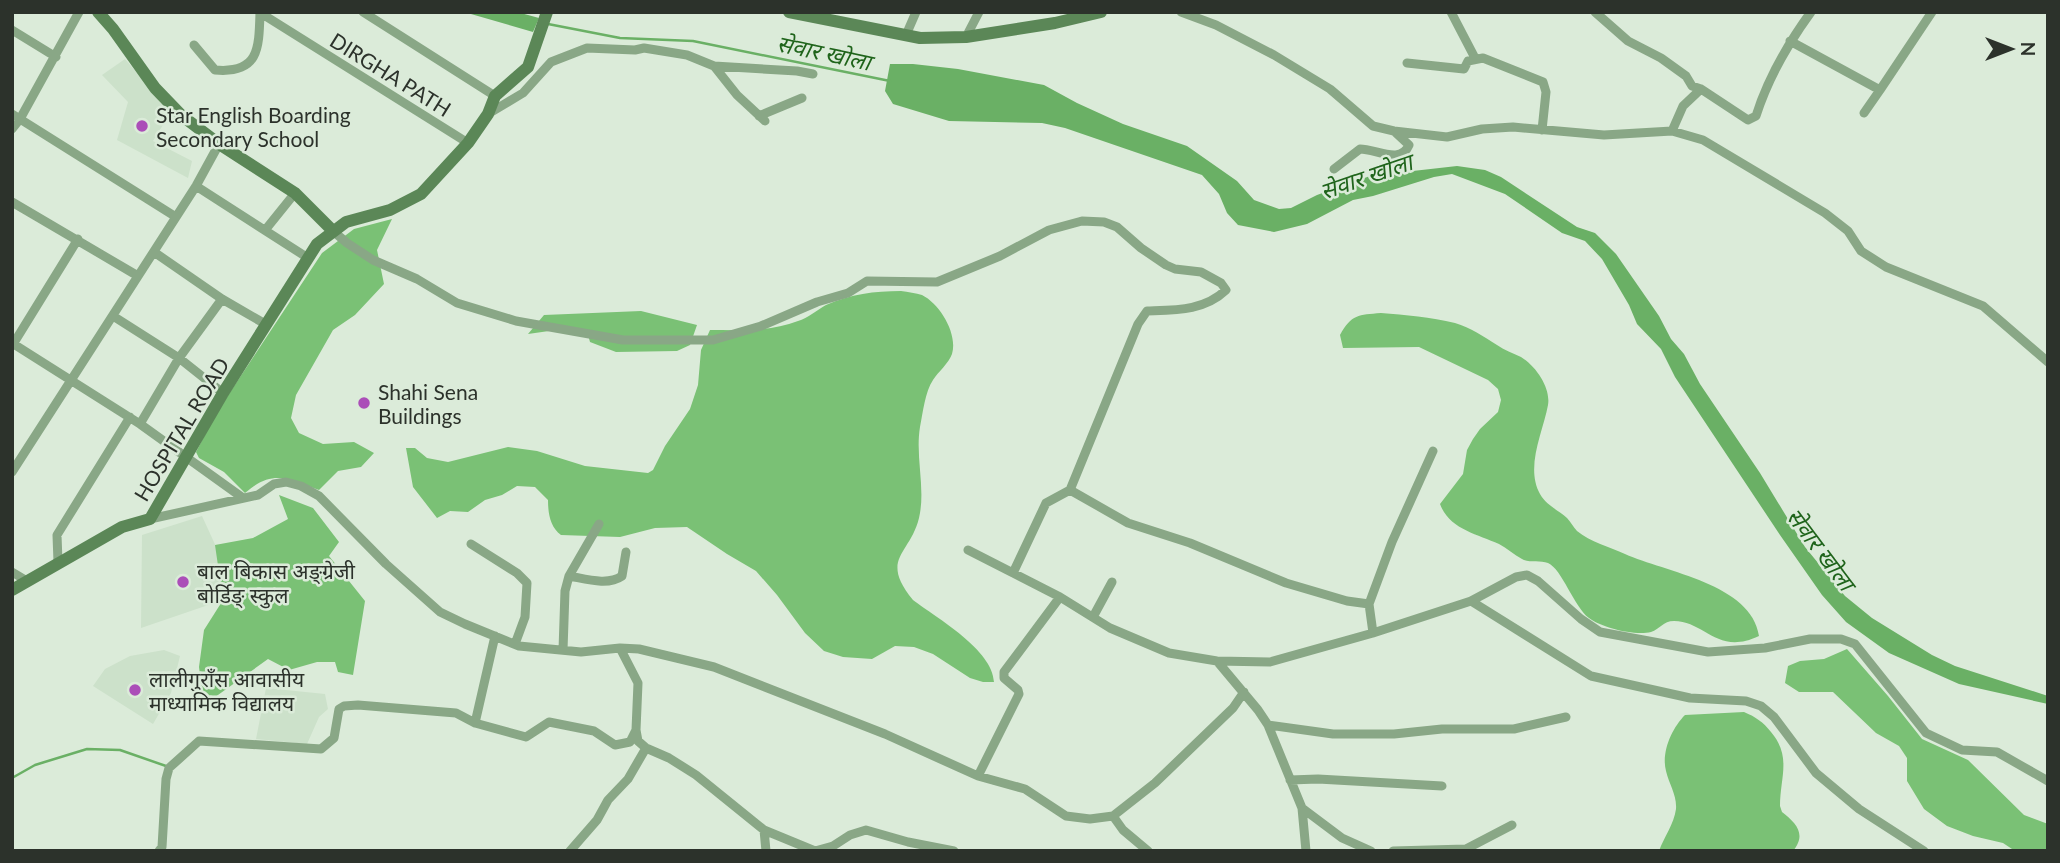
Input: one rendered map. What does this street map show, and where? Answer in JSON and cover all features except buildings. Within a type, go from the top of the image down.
[{"type":"street","points":[[12,129],[16,117],[56,57],[79,12]]},
{"type":"street","points":[[97,12],[113,29],[155,88],[181,115],[219,144],[295,192],[347,243],[373,260],[417,279],[457,303],[516,321],[623,340],[713,340],[761,326],[817,302],[848,293],[867,281],[937,282],[1000,256],[1049,230],[1082,221],[1104,222],[1116,227],[1166,265],[1175,269],[1201,272],[1221,283],[1226,290],[1192,309],[1147,311],[1138,324],[1070,490],[1046,503],[1013,573]]},
{"type":"street","points":[[363,12],[495,96]]},
{"type":"street","points":[[333,231],[346,222],[390,210],[421,194],[468,143],[488,114],[495,96],[528,67],[547,12]]},
{"type":"street","points":[[789,12],[920,38],[965,37],[1101,12]]},
{"type":"street","points":[[906,35],[916,12]]},
{"type":"street","points":[[965,37],[979,12]]},
{"type":"street","points":[[1181,12],[1216,25],[1274,55],[1330,89],[1373,126],[1447,137],[1482,129],[1513,127],[1605,135],[1672,131],[1703,141],[1825,213],[1848,231],[1861,251],[1886,267],[1983,306],[2048,362]]},
{"type":"street","points":[[1451,12],[1475,58]]},
{"type":"street","points":[[1595,12],[1628,41],[1661,58],[1686,76],[1692,86],[1701,89],[1748,120],[1756,116],[1763,94],[1790,41],[1811,12]]},
{"type":"street","points":[[1864,113],[1932,12]]},
{"type":"street","points":[[194,44],[215,70],[233,72],[247,66],[256,52],[260,13]]},
{"type":"street","name":"DIRGHA PATH","points":[[260,13],[468,143]]},
{"type":"street","points":[[12,30],[56,57]]},
{"type":"street","points":[[1790,41],[1880,90]]},
{"type":"street","points":[[488,114],[523,93],[551,62],[587,48],[655,48],[687,55],[714,66],[813,74]]},
{"type":"street","points":[[1407,63],[1464,69],[1468,61],[1483,58],[1543,82],[1546,92],[1542,130]]},
{"type":"street","points":[[714,66],[737,95],[762,118],[802,98]]},
{"type":"street","points":[[1672,131],[1683,106],[1701,89]]},
{"type":"street","points":[[16,117],[176,217]]},
{"type":"street","points":[[1334,169],[1360,149],[1400,155],[1409,145],[1394,131]]},
{"type":"street","points":[[12,472],[197,186],[219,144]]},
{"type":"street","points":[[197,186],[309,258]]},
{"type":"street","points":[[266,229],[295,192]]},
{"type":"street","points":[[12,202],[138,276]]},
{"type":"street","name":"HOSPITAL ROAD","points":[[12,590],[122,527],[150,519],[223,393],[317,244],[333,231]]},
{"type":"street","points":[[78,239],[13,344],[130,417],[243,498]]},
{"type":"street","points":[[153,252],[222,299],[267,324]]},
{"type":"street","points":[[140,424],[178,358],[222,299]]},
{"type":"street","points":[[113,316],[178,358],[223,393]]},
{"type":"street","points":[[58,562],[57,535],[130,417]]},
{"type":"street","points":[[1373,633],[1369,604],[1392,542],[1433,451]]},
{"type":"street","points":[[150,519],[258,495],[274,484],[286,482],[302,486],[320,496],[386,565],[440,612],[495,636],[515,644],[581,652],[639,649],[714,667],[885,734],[978,776],[1025,789],[1066,816],[1090,819],[1113,816],[1155,783],[1233,708],[1244,692]]},
{"type":"street","points":[[1070,490],[1128,523],[1190,543],[1286,583],[1347,601],[1369,604]]},
{"type":"street","points":[[563,650],[565,591],[569,576],[599,524]]},
{"type":"street","points":[[471,544],[526,580],[525,617],[515,644]]},
{"type":"street","points":[[968,550],[1060,597],[1110,628],[1169,653],[1217,661],[1270,662],[1373,633],[1471,601],[1516,577],[1527,575],[1601,632],[1708,652],[1765,648],[1810,639],[1841,639],[1855,644],[1926,733],[1962,750],[1997,752],[2048,781]]},
{"type":"street","points":[[569,576],[597,581],[619,579],[622,576],[626,552]]},
{"type":"street","points":[[12,572],[27,581]]},
{"type":"street","points":[[1093,617],[1112,582]]},
{"type":"street","points":[[978,776],[1019,694],[1004,678],[1004,671],[1060,597]]},
{"type":"street","points":[[1471,601],[1591,677],[1690,698],[1745,701],[1760,706],[1780,724],[1816,773],[1859,809],[1924,851]]},
{"type":"street","points":[[475,723],[495,636]]},
{"type":"street","points":[[620,648],[638,683],[638,741],[696,775],[764,830],[815,851],[833,846],[850,835],[866,830],[954,851]]},
{"type":"street","points":[[1217,661],[1268,725],[1302,808],[1306,851]]},
{"type":"street","points":[[159,851],[163,847],[166,779],[169,768],[199,741],[321,750],[334,738],[337,715],[339,709],[344,706],[456,713],[475,723],[526,737],[550,722],[594,731],[615,745],[630,742],[636,730]]},
{"type":"street","points":[[1268,725],[1333,734],[1394,734],[1441,729],[1514,729],[1566,717]]},
{"type":"street","points":[[570,851],[597,820],[608,800],[628,779],[646,748]]},
{"type":"street","points":[[1290,780],[1318,779],[1441,786]]},
{"type":"street","points":[[1302,808],[1342,838],[1371,851]]},
{"type":"street","points":[[1113,816],[1123,830],[1148,851]]},
{"type":"street","points":[[1393,851],[1466,849],[1512,825]]},
{"type":"street","points":[[764,830],[765,851]]},
{"type":"shaded area","points":[[464,12],[517,12],[539,18],[533,32]]},
{"type":"shaded area","name":"Star English Boarding Secondary School","points":[[125,59],[171,112],[153,141],[192,161],[188,178],[117,140],[128,102],[102,75]]},
{"type":"shaded area","points":[[890,64],[958,69],[1044,85],[1123,124],[1187,146],[1237,181],[1254,200],[1279,209],[1291,208],[1317,195],[1384,171],[1404,172],[1457,166],[1485,170],[1501,177],[1577,227],[1595,233],[1616,254],[1659,316],[1671,339],[1684,354],[1700,384],[1760,473],[1805,547],[1845,596],[1872,618],[1932,655],[1955,666],[2048,696],[2048,704],[1959,684],[1889,653],[1846,622],[1822,595],[1780,535],[1675,377],[1661,349],[1637,324],[1602,259],[1585,241],[1562,233],[1505,194],[1452,174],[1353,200],[1307,224],[1274,232],[1238,225],[1227,213],[1219,194],[1202,175],[1065,128],[1042,123],[949,121],[893,104],[885,91]]},
{"type":"shaded area","points":[[392,219],[377,250],[384,284],[355,315],[333,330],[296,395],[291,418],[299,433],[323,444],[354,442],[374,453],[361,467],[338,471],[319,490],[289,479],[272,478],[255,485],[245,493],[224,472],[199,458],[196,452],[217,412],[322,253],[354,229]]},
{"type":"shaded area","points":[[901,291],[922,295],[935,305],[950,329],[953,346],[951,357],[930,385],[925,402],[919,438],[921,507],[915,530],[900,557],[898,575],[913,600],[949,625],[984,658],[994,682],[970,678],[933,654],[914,647],[895,646],[872,659],[843,657],[824,651],[805,633],[756,571],[687,527],[655,528],[620,537],[561,535],[550,519],[548,500],[535,487],[517,486],[502,495],[485,500],[468,512],[450,511],[437,518],[413,487],[406,448],[415,448],[427,458],[448,462],[508,447],[537,451],[585,466],[648,473],[653,470],[665,446],[690,409],[698,385],[701,350],[710,330],[754,330],[787,325],[844,298]]},
{"type":"shaded area","points":[[641,311],[697,325],[690,345],[677,351],[616,352],[590,342],[587,331],[528,334],[544,315]]},
{"type":"shaded area","points":[[1381,313],[1455,323],[1527,361],[1541,378],[1548,398],[1536,449],[1534,472],[1543,498],[1588,538],[1724,592],[1741,604],[1753,618],[1759,636],[1732,642],[1712,636],[1685,622],[1674,621],[1644,633],[1610,628],[1584,613],[1558,573],[1548,563],[1522,559],[1499,544],[1457,525],[1440,504],[1463,474],[1467,450],[1473,439],[1498,412],[1501,400],[1498,389],[1488,380],[1419,347],[1343,348],[1340,335],[1352,319]]},
{"type":"shaded area","points":[[279,495],[313,508],[339,542],[329,556],[365,601],[353,675],[338,672],[335,662],[317,662],[289,670],[268,659],[204,705],[199,667],[204,630],[223,600],[215,545],[253,538],[288,519]]},
{"type":"shaded area","name":"बाल बिकास अङ्ग्रेजी बोर्डिङ् स्कुल","points":[[202,516],[224,564],[223,600],[141,628],[142,535]]},
{"type":"shaded area","points":[[1847,649],[1922,739],[1968,760],[2024,815],[2048,824],[2048,851],[2015,851],[2003,843],[1947,826],[1924,809],[1907,781],[1907,758],[1899,746],[1876,733],[1833,692],[1799,692],[1785,683],[1788,666],[1800,661],[1824,659]]},
{"type":"shaded area","name":"लालीगुराँस आवासीय माध्यामिक विद्यालय","points":[[164,650],[180,656],[171,693],[153,724],[93,686],[105,669],[130,656]]},
{"type":"shaded area","points":[[266,688],[325,694],[328,709],[319,717],[307,744],[256,739]]},
{"type":"shaded area","points":[[1744,712],[1765,725],[1781,750],[1783,768],[1780,806],[1782,812],[1798,829],[1797,845],[1793,851],[1659,851],[1676,809],[1667,776],[1665,756],[1676,727],[1685,715]]},
{"type":"waterway","name":"सेवार खोला","points":[[548,24],[620,38],[693,41],[890,81]]},
{"type":"waterway","points":[[12,778],[35,765],[87,749],[120,750],[166,766]]},
{"type":"place","name":"Star English Boarding Secondary School","points":[[142,126]]},
{"type":"place","name":"Shahi Sena Buildings","points":[[364,403]]},
{"type":"place","name":"बाल बिकास अङ्ग्रेजी बोर्डिङ् स्कुल","points":[[183,582]]},
{"type":"place","name":"लालीगुराँस आवासीय माध्यामिक विद्यालय","points":[[135,690]]}]
